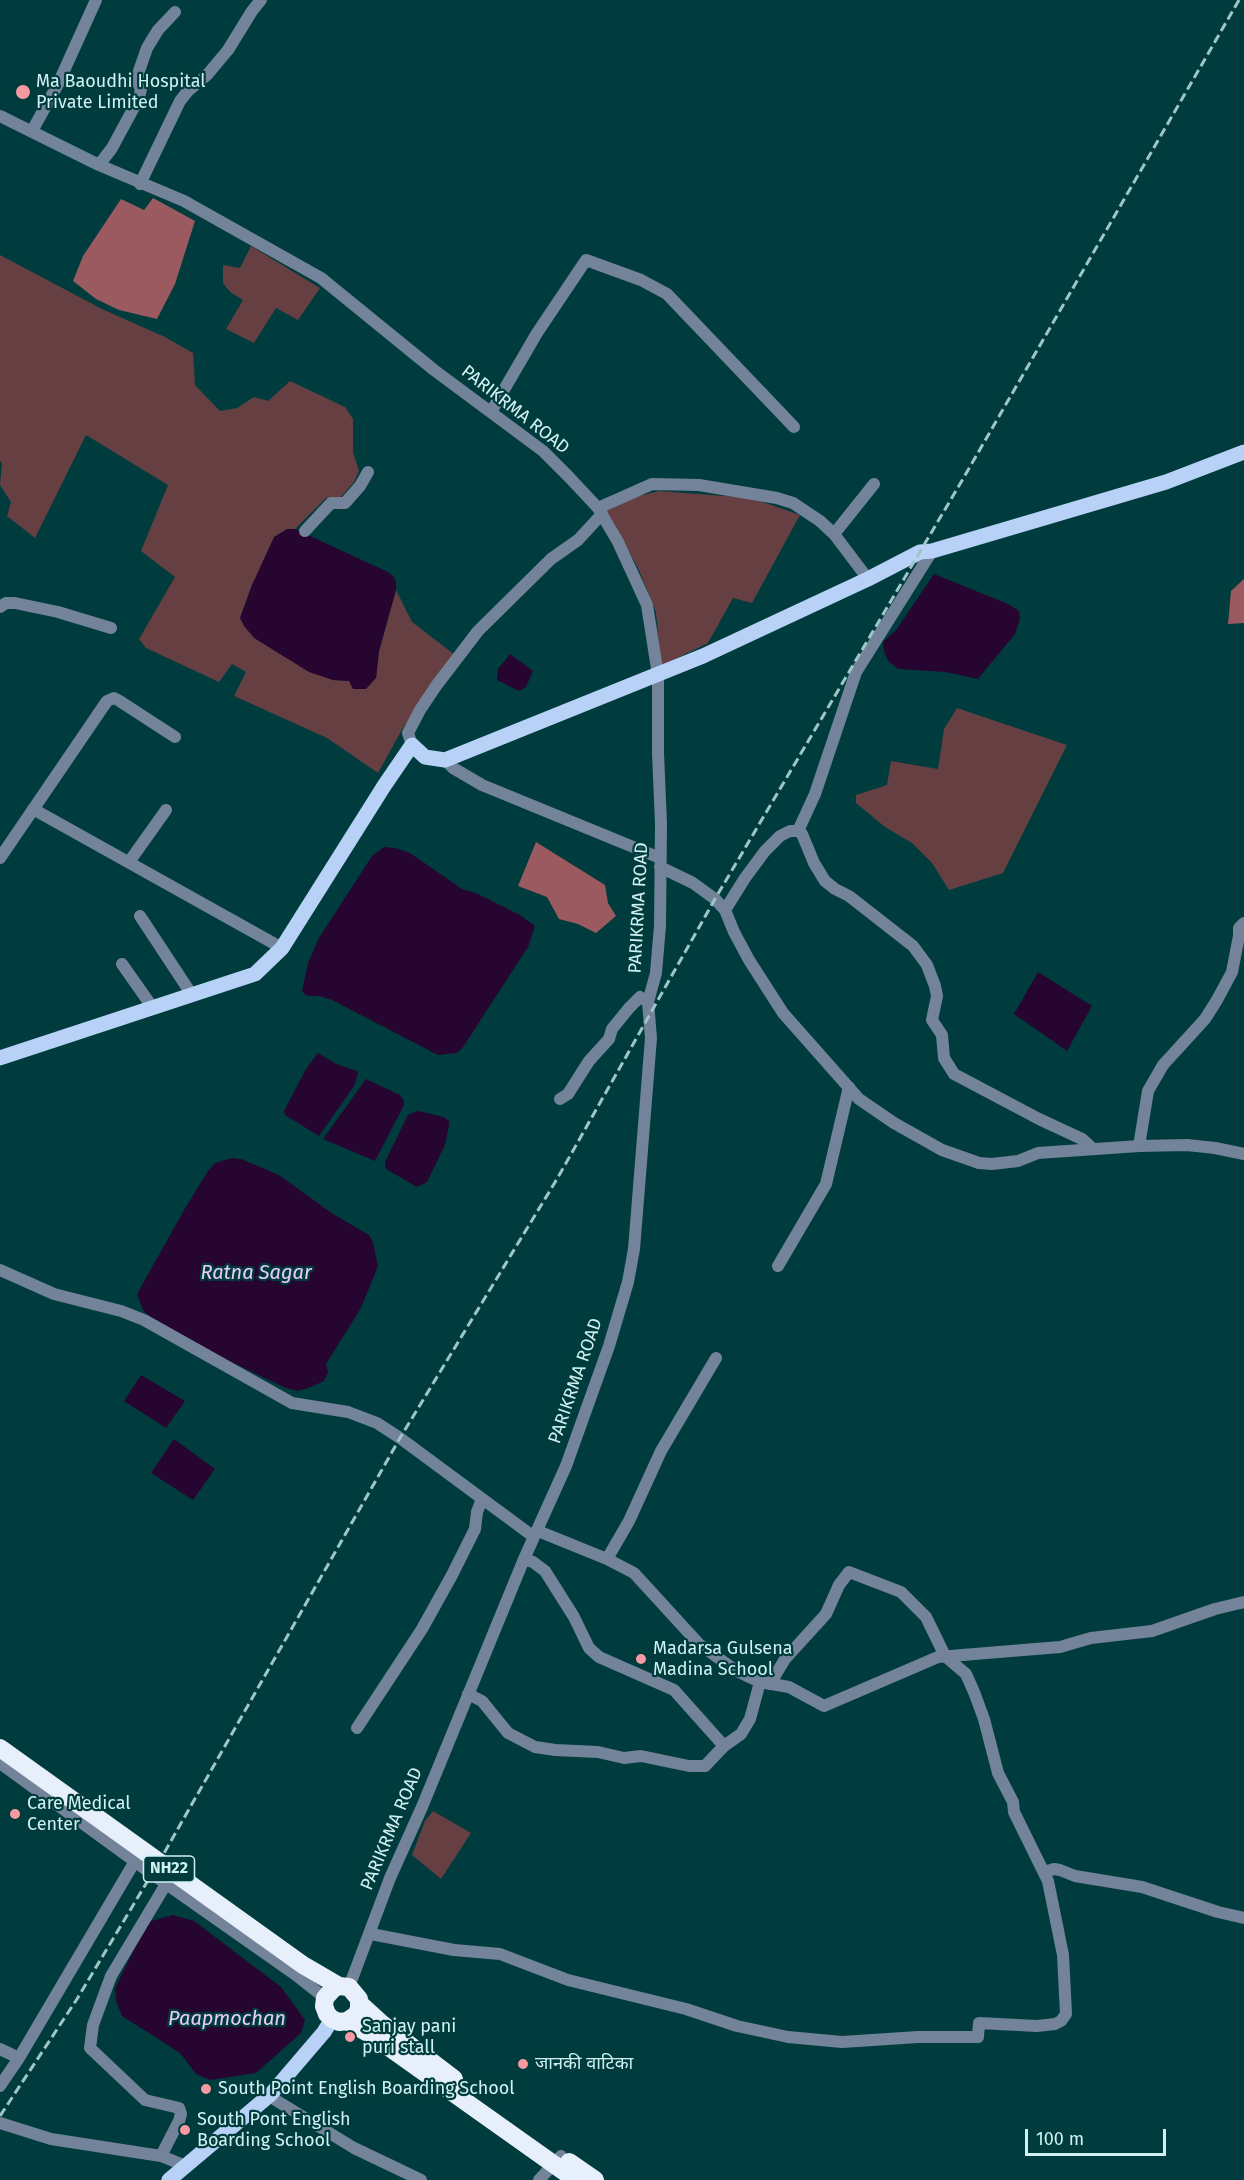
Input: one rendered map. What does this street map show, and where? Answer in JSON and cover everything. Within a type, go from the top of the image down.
[{"type":"highway","name":"NH22","points":[[0,1748],[138,1856],[303,1965],[357,1995],[360,2004],[382,2024],[557,2160],[576,2180]]},
{"type":"highway","points":[[344,1987],[333,1989],[325,1998],[324,2006],[327,2013],[340,2020],[356,2014],[360,2004]]},
{"type":"highway","name":"NH22","points":[[340,2020],[373,2036],[557,2160],[595,2180]]},
{"type":"main road","points":[[0,1058],[255,974],[282,948],[384,786],[412,746],[425,757],[445,760],[658,675],[868,579],[920,552],[932,551],[1166,482],[1244,452]]},
{"type":"main road","points":[[169,2180],[269,2096],[324,2032],[340,2020]]},
{"type":"street","points":[[32,131],[58,84],[96,0]]},
{"type":"street","points":[[140,184],[180,101],[207,75],[228,50],[261,0]]},
{"type":"street","points":[[99,165],[112,148],[139,98],[141,89],[138,83],[139,71],[147,48],[158,30],[176,12]]},
{"type":"street","name":"PARIKRMA ROAD","points":[[0,116],[140,184],[184,201],[321,278],[434,370],[543,451],[600,511],[618,542],[647,605],[658,675],[661,825],[660,926],[656,973],[648,1002],[651,1038],[634,1249],[628,1282],[586,1412],[422,1807],[390,1878],[370,1934],[344,1987]]},
{"type":"street","points":[[491,412],[537,333],[586,260],[641,280],[668,294],[794,427]]},
{"type":"street","points":[[305,531],[331,503],[345,503],[360,486],[368,472]]},
{"type":"street","points":[[412,746],[408,733],[420,710],[478,631],[551,559],[578,540],[600,511],[652,484],[699,485],[777,498],[793,503],[820,521],[834,534],[868,579]]},
{"type":"street","points":[[834,534],[874,484]]},
{"type":"street","points":[[798,831],[809,811],[819,784],[856,672],[932,551]]},
{"type":"street","points":[[0,607],[6,603],[15,603],[58,612],[111,628]]},
{"type":"street","points":[[0,858],[80,744],[81,738],[104,705],[111,699],[118,700],[175,737]]},
{"type":"street","points":[[445,760],[453,768],[482,785],[660,862],[715,899],[725,910],[749,960],[783,1013],[859,1099],[894,1124],[942,1150],[979,1163],[1005,1164],[1038,1153],[1139,1146],[1187,1145],[1244,1154]]},
{"type":"street","points":[[33,809],[282,948]]},
{"type":"street","points":[[129,862],[166,810]]},
{"type":"street","points":[[725,910],[765,851],[780,836],[790,831],[798,831],[802,834],[814,863],[825,881],[849,896],[913,946],[927,965],[937,996],[932,1020],[942,1035],[944,1058],[954,1074],[1082,1139],[1093,1149]]},
{"type":"street","points":[[140,916],[192,995]]},
{"type":"street","points":[[1139,1146],[1148,1091],[1163,1065],[1205,1019],[1217,1000],[1232,972],[1239,928],[1244,923]]},
{"type":"street","points":[[122,964],[153,1008]]},
{"type":"street","points":[[560,1099],[568,1094],[589,1061],[609,1039],[612,1029],[629,1008],[640,997],[648,1002]]},
{"type":"street","points":[[778,1266],[826,1185],[849,1087]]},
{"type":"street","points":[[0,1270],[54,1294],[121,1311],[144,1320],[292,1403],[348,1412],[376,1424],[400,1438],[536,1534],[607,1558],[634,1573],[699,1644],[735,1670],[765,1683],[789,1688],[824,1706],[938,1657],[1060,1647],[1091,1638],[1152,1631],[1215,1609],[1244,1602]]},
{"type":"street","points":[[607,1558],[629,1521],[661,1451],[716,1358]]},
{"type":"street","points":[[357,1728],[422,1629],[452,1575],[475,1529],[482,1498]]},
{"type":"street","points":[[524,1559],[545,1571],[574,1617],[589,1648],[599,1657],[674,1690],[724,1746]]},
{"type":"street","points":[[370,1934],[454,1950],[500,1954],[568,1980],[686,2009],[737,2026],[788,2037],[842,2042],[918,2037],[978,2037],[979,2023],[1037,2026],[1055,2024],[1066,2013],[1063,1955],[1044,1872],[1018,1821],[1013,1802],[998,1773],[984,1719],[974,1692],[966,1674],[945,1656],[926,1617],[901,1592],[849,1572],[839,1585],[826,1614],[765,1683],[741,1734],[724,1746],[705,1766],[689,1766],[641,1756],[624,1758],[598,1752],[535,1747],[508,1733],[482,1701],[468,1694]]},
{"type":"street","name":"NH22","points":[[0,1763],[138,1856],[166,1884],[325,1998]]},
{"type":"street","points":[[0,2086],[19,2058],[138,1856]]},
{"type":"street","points":[[1044,1872],[1054,1869],[1075,1876],[1142,1887],[1244,1918]]},
{"type":"street","points":[[161,2157],[179,2121],[181,2114],[178,2108],[146,2100],[137,2094],[90,2048],[93,2025],[111,1976],[166,1884]]},
{"type":"street","points":[[0,2049],[19,2058]]},
{"type":"street","points":[[269,2096],[354,2148],[421,2180]]},
{"type":"street","points":[[0,2123],[51,2139],[161,2157],[186,2166]]},
{"type":"street","points":[[539,2180],[557,2160]]},
{"type":"shaded area","points":[[153,198],[195,221],[175,284],[157,319],[119,310],[96,299],[73,281],[83,256],[121,199],[144,210]]},
{"type":"shaded area","points":[[251,246],[320,288],[298,320],[276,308],[254,343],[226,329],[243,300],[230,292],[223,283],[223,265],[240,268]]},
{"type":"shaded area","points":[[0,255],[102,309],[165,337],[193,353],[195,385],[220,411],[237,408],[254,397],[268,401],[290,381],[345,407],[353,419],[353,452],[359,471],[354,482],[340,498],[326,498],[295,529],[287,529],[252,585],[240,618],[333,680],[376,678],[379,651],[396,590],[412,622],[459,658],[404,726],[378,773],[327,738],[234,696],[246,672],[232,664],[219,682],[146,648],[139,639],[175,577],[141,551],[168,485],[86,435],[35,538],[7,516],[11,502],[0,485],[2,463],[0,461]]},
{"type":"shaded area","points":[[659,491],[751,498],[800,515],[752,603],[733,598],[708,643],[661,666],[656,612],[638,568],[606,510],[623,500]]},
{"type":"shaded area","points":[[1244,579],[1244,623],[1228,624],[1231,591]]},
{"type":"shaded area","points":[[957,708],[1067,745],[1003,873],[949,890],[932,863],[912,843],[885,827],[856,803],[856,795],[887,785],[891,761],[938,769],[944,729]]},
{"type":"shaded area","points":[[536,842],[605,885],[608,903],[616,916],[596,933],[578,924],[559,919],[547,897],[518,886]]},
{"type":"shaded area","points":[[433,1811],[471,1833],[441,1879],[412,1855],[425,1821]]},
{"type":"water","points":[[287,529],[295,529],[388,572],[394,577],[396,590],[379,651],[376,678],[366,689],[353,689],[349,681],[333,680],[309,672],[254,638],[240,618],[274,537]]},
{"type":"water","points":[[934,574],[1008,604],[1019,611],[1020,619],[1015,634],[978,679],[945,672],[898,669],[889,662],[884,652],[883,642],[896,630]]},
{"type":"water","points":[[510,654],[533,671],[526,687],[519,691],[497,680],[498,669]]},
{"type":"water","points":[[384,847],[410,853],[462,889],[476,893],[520,915],[535,926],[528,947],[457,1053],[438,1055],[332,1000],[319,996],[307,996],[302,991],[308,963],[319,938],[372,856]]},
{"type":"water","points":[[1038,972],[1092,1006],[1067,1051],[1014,1014]]},
{"type":"water","points":[[318,1053],[336,1064],[357,1071],[358,1074],[354,1086],[319,1136],[285,1115],[284,1111],[306,1069]]},
{"type":"water","points":[[366,1079],[400,1095],[404,1101],[375,1161],[323,1139]]},
{"type":"water","points":[[418,1111],[444,1117],[449,1121],[449,1125],[445,1145],[427,1182],[417,1187],[386,1169],[385,1162],[408,1115]]},
{"type":"water","name":"Ratna Sagar","points":[[232,1158],[241,1159],[279,1175],[333,1214],[369,1235],[373,1242],[378,1266],[361,1308],[326,1364],[328,1372],[324,1381],[311,1387],[298,1391],[286,1388],[210,1352],[154,1321],[143,1310],[137,1294],[208,1171],[215,1163]]},
{"type":"water","points":[[141,1375],[185,1401],[166,1428],[124,1401]]},
{"type":"water","points":[[174,1439],[215,1469],[193,1500],[151,1473]]},
{"type":"water","name":"Paapmochan","points":[[173,1915],[194,1921],[281,1987],[305,2020],[301,2033],[256,2073],[210,2080],[196,2074],[180,2053],[122,2016],[116,2001],[115,1988],[148,1922]]},
{"type":"railway","points":[[0,2116],[77,1999],[159,1862],[400,1438],[557,1179],[715,899],[960,484],[1239,0]]},
{"type":"place","name":"Ma Baoudhi Hospital Private Limited","points":[[23,92]]},
{"type":"place","name":"Madarsa Gulsena Madina School","points":[[641,1659]]},
{"type":"place","name":"Care Medical Center","points":[[15,1814]]},
{"type":"place","name":"Sanjay pani puri stall","points":[[350,2037]]},
{"type":"place","name":"जानकी वाटिका","points":[[523,2064]]},
{"type":"place","name":"South Point English Boarding School","points":[[206,2089]]},
{"type":"place","name":"South Pont English Boarding School","points":[[185,2130]]}]
